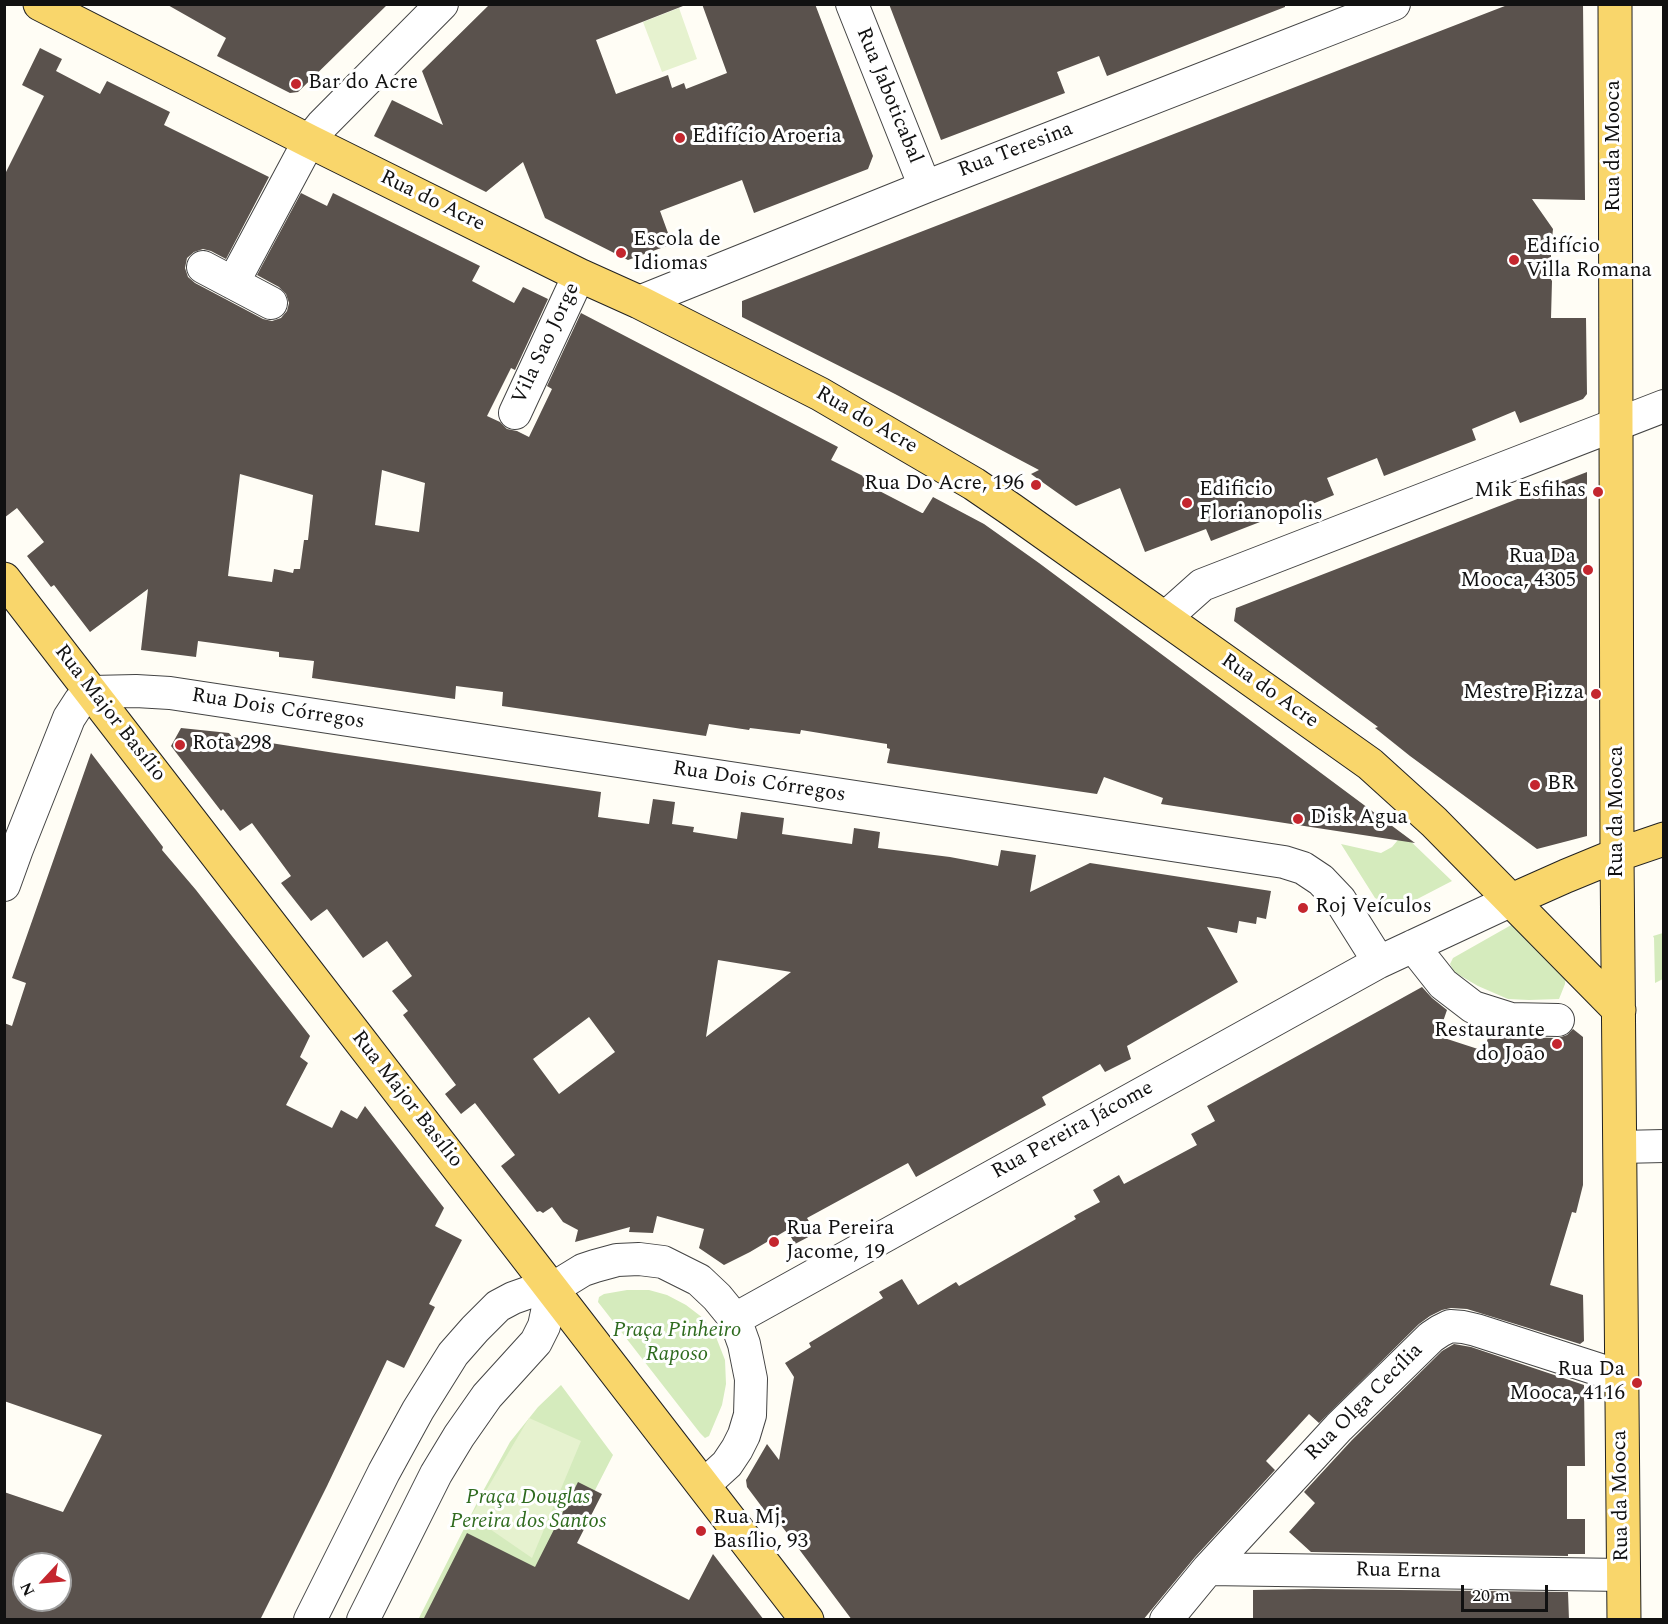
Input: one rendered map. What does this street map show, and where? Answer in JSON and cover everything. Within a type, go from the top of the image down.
[{"type":"main road","name":"Rua do Acre","points":[[40,4],[309,141],[639,302],[820,394],[974,484],[1370,764],[1434,822],[1619,1011]]},
{"type":"main road","name":"Rua da Mooca","points":[[1615,4],[1617,855],[1624,1620]]},
{"type":"main road","name":"Rua Major Basílio","points":[[4,579],[807,1620]]},
{"type":"main road","name":"Rua Pereira Jácome","points":[[1512,900],[1617,855],[1664,839]]},
{"type":"street","points":[[233,283],[309,141],[322,125],[442,4]]},
{"type":"street","name":"Rua Jaboticabal","points":[[852,4],[925,187]]},
{"type":"street","name":"Rua Teresina","points":[[639,302],[925,187],[1394,4]]},
{"type":"street","points":[[203,267],[271,303]]},
{"type":"street","name":"Vila Sao Jorge","points":[[515,413],[579,274]]},
{"type":"street","points":[[1165,618],[1202,585],[1664,406]]},
{"type":"street","points":[[4,885],[69,718],[80,701],[92,692]]},
{"type":"street","name":"Rua Dois Córregos","points":[[92,692],[170,693],[1284,862],[1303,868],[1321,880],[1340,900],[1379,962]]},
{"type":"street","name":"Rua Pereira Jácome","points":[[735,1319],[1379,962],[1512,900]]},
{"type":"street","points":[[1413,946],[1443,984],[1473,1007],[1511,1019],[1558,1020]]},
{"type":"street","points":[[1620,1147],[1664,1146]]},
{"type":"street","points":[[310,1620],[384,1472],[418,1410],[453,1354],[498,1306],[513,1298],[552,1289],[583,1270],[617,1260],[639,1259],[663,1262],[699,1280],[735,1319],[744,1344],[751,1379],[750,1415],[738,1449],[727,1464],[704,1485]]},
{"type":"street","points":[[363,1620],[436,1474],[459,1436],[487,1396],[536,1342],[544,1326],[552,1289]]},
{"type":"street","name":"Rua Olga Cecília","points":[[1166,1620],[1208,1569],[1339,1427],[1431,1337],[1450,1326],[1476,1330],[1622,1377]]},
{"type":"street","name":"Rua Erna","points":[[1208,1569],[1623,1575]]},
{"type":"street","points":[[336,1570],[379,1591]]},
{"type":"green space","points":[[679,8],[697,59],[662,72],[643,22]]},
{"type":"green space","points":[[1403,834],[1452,881],[1398,909],[1375,898],[1341,844],[1381,853],[1392,847]]},
{"type":"green space","points":[[1513,924],[1566,973],[1565,984],[1559,999],[1508,999],[1454,972],[1450,964],[1453,958]]},
{"type":"green space","points":[[1663,933],[1663,979],[1655,983],[1653,936]]},
{"type":"green space","name":"Praça Pinheiro Raposo","points":[[627,1290],[649,1290],[667,1295],[686,1305],[703,1318],[716,1337],[725,1360],[726,1384],[722,1405],[709,1436],[705,1438],[700,1433],[598,1302],[599,1297],[604,1294]]},
{"type":"green space","name":"Praça Douglas Pereira dos Santos","points":[[561,1385],[613,1455],[529,1619],[418,1620],[510,1442],[538,1407]]},
{"type":"green space","points":[[529,1418],[581,1441],[532,1558],[471,1516]]},
{"type":"building","points":[[166,4],[388,4],[298,92],[290,93],[217,56],[226,38]]},
{"type":"building","points":[[490,4],[683,4],[683,6],[596,40],[616,94],[668,75],[672,88],[684,83],[686,89],[727,73],[702,4],[815,4],[873,156],[868,169],[754,213],[742,180],[660,211],[672,244],[628,260],[545,218],[523,162],[486,192],[374,136],[392,100],[443,125],[422,71]]},
{"type":"building","points":[[889,4],[1285,4],[1285,7],[1107,76],[1099,56],[1057,72],[1065,93],[941,140]]},
{"type":"building","points":[[1510,4],[1583,4],[1585,200],[1532,199],[1553,229],[1552,239],[1548,243],[1551,252],[1551,268],[1548,274],[1552,281],[1551,318],[1586,318],[1587,394],[1583,399],[1520,423],[1515,411],[1472,429],[1476,440],[1384,476],[1377,458],[1327,478],[1334,495],[1310,505],[1211,541],[1206,529],[1145,552],[1120,488],[1076,506],[1031,474],[1039,470],[742,317],[742,301]]},
{"type":"building","points":[[40,48],[62,59],[56,71],[100,94],[107,81],[170,112],[164,125],[269,177],[226,259],[203,249],[187,258],[185,268],[188,277],[195,283],[263,319],[272,321],[281,318],[287,311],[289,303],[286,294],[279,287],[257,275],[301,193],[327,206],[333,193],[480,266],[472,281],[514,303],[523,287],[548,299],[515,370],[511,368],[487,416],[500,422],[507,429],[529,437],[552,389],[547,386],[581,313],[838,447],[831,460],[867,478],[864,483],[922,513],[933,497],[984,524],[1415,843],[1161,804],[1163,798],[1104,777],[1097,794],[887,763],[890,749],[887,748],[887,744],[801,730],[800,734],[709,724],[706,736],[502,706],[503,692],[456,686],[455,699],[312,678],[314,661],[279,657],[279,652],[198,641],[196,657],[141,650],[148,589],[90,632],[54,585],[51,587],[27,556],[44,542],[17,508],[4,518],[4,176],[44,96],[22,85]],"holes":[[[382,470],[425,483],[419,532],[375,525]],[[240,474],[313,495],[308,540],[304,540],[300,569],[294,569],[293,573],[274,569],[272,582],[228,576]]]},
{"type":"building","points":[[1587,472],[1587,836],[1537,849],[1410,756],[1375,728],[1378,727],[1234,621],[1236,608]]},
{"type":"building","points":[[181,728],[229,733],[232,737],[601,792],[598,817],[649,824],[653,799],[675,802],[672,824],[694,827],[693,832],[737,839],[741,812],[784,818],[782,834],[852,844],[854,828],[880,832],[878,848],[998,866],[1001,850],[1036,855],[1030,892],[1090,863],[1271,891],[1266,919],[1257,917],[1256,924],[1239,921],[1237,933],[1207,927],[1238,982],[1127,1046],[1131,1059],[1105,1072],[1100,1064],[1042,1097],[1046,1105],[916,1177],[908,1163],[807,1218],[816,1233],[795,1244],[787,1230],[724,1265],[699,1248],[704,1229],[657,1216],[653,1233],[629,1232],[630,1227],[575,1242],[578,1230],[563,1222],[552,1207],[543,1213],[537,1212],[501,1166],[515,1155],[475,1103],[461,1114],[445,1094],[456,1085],[403,1015],[408,1011],[392,991],[412,976],[387,941],[363,958],[327,909],[311,921],[281,883],[291,876],[252,823],[240,831],[223,809],[221,811],[171,746]],"holes":[[[718,960],[791,972],[706,1037]],[[589,1017],[615,1052],[559,1094],[533,1059]]]},
{"type":"building","points":[[91,753],[163,847],[162,850],[310,1036],[300,1057],[308,1063],[286,1105],[332,1128],[341,1110],[357,1119],[365,1106],[444,1208],[435,1226],[462,1240],[429,1304],[435,1307],[404,1368],[387,1360],[260,1620],[4,1620],[4,1492],[63,1512],[102,1435],[4,1401],[4,1023],[12,1026],[26,983],[12,978]]},
{"type":"building","points":[[1422,987],[1447,1010],[1438,1036],[1484,1051],[1490,1031],[1510,1037],[1558,1038],[1567,1035],[1573,1029],[1583,1037],[1583,1185],[1576,1213],[1572,1212],[1550,1285],[1583,1295],[1584,1341],[1580,1344],[1467,1309],[1451,1308],[1430,1316],[1419,1324],[1319,1423],[1309,1414],[1266,1461],[1275,1470],[1195,1557],[1143,1620],[852,1620],[769,1509],[765,1511],[747,1487],[746,1480],[767,1444],[779,1460],[794,1377],[785,1363],[811,1347],[809,1343],[883,1298],[879,1292],[902,1279],[918,1305],[956,1282],[959,1286],[1076,1219],[1074,1216],[1100,1202],[1093,1190],[1119,1175],[1124,1184],[1197,1145],[1191,1134],[1215,1121],[1207,1106]]},
{"type":"building","points":[[1454,1344],[1471,1347],[1584,1385],[1585,1466],[1567,1466],[1567,1519],[1585,1519],[1585,1554],[1568,1554],[1568,1556],[1311,1552],[1289,1532],[1315,1503],[1304,1492],[1352,1440],[1442,1351]]},
{"type":"building","points":[[578,1482],[602,1494],[577,1543],[689,1600],[713,1554],[764,1620],[423,1620],[467,1533],[535,1567]]},
{"type":"building","points":[[1253,1590],[1568,1592],[1569,1620],[1253,1620]]},
{"type":"place","name":"Bar do Acre","points":[[296,84]]},
{"type":"place","name":"Edifício Aroeria","points":[[680,138]]},
{"type":"place","name":"Escola de Idiomas","points":[[621,253]]},
{"type":"place","name":"Edifício Villa Romana","points":[[1514,260]]},
{"type":"place","name":"Rua Do Acre, 196","points":[[1036,485]]},
{"type":"place","name":"Mik Esfihas","points":[[1598,492]]},
{"type":"place","name":"Edificio Florianopolis","points":[[1187,503]]},
{"type":"place","name":"Rua Da Mooca, 4305","points":[[1588,570]]},
{"type":"place","name":"Mestre Pizza","points":[[1596,694]]},
{"type":"place","name":"Rota 298","points":[[180,745]]},
{"type":"place","name":"BR","points":[[1535,785]]},
{"type":"place","name":"Disk Agua","points":[[1298,819]]},
{"type":"place","name":"Roj Veículos","points":[[1303,908]]},
{"type":"place","name":"Restaurante do João","points":[[1557,1044]]},
{"type":"place","name":"Rua Pereira Jacome, 19","points":[[774,1242]]},
{"type":"place","name":"Rua Da Mooca, 4116","points":[[1637,1383]]},
{"type":"place","name":"Rua Mj. Basílio, 93","points":[[701,1531]]}]
